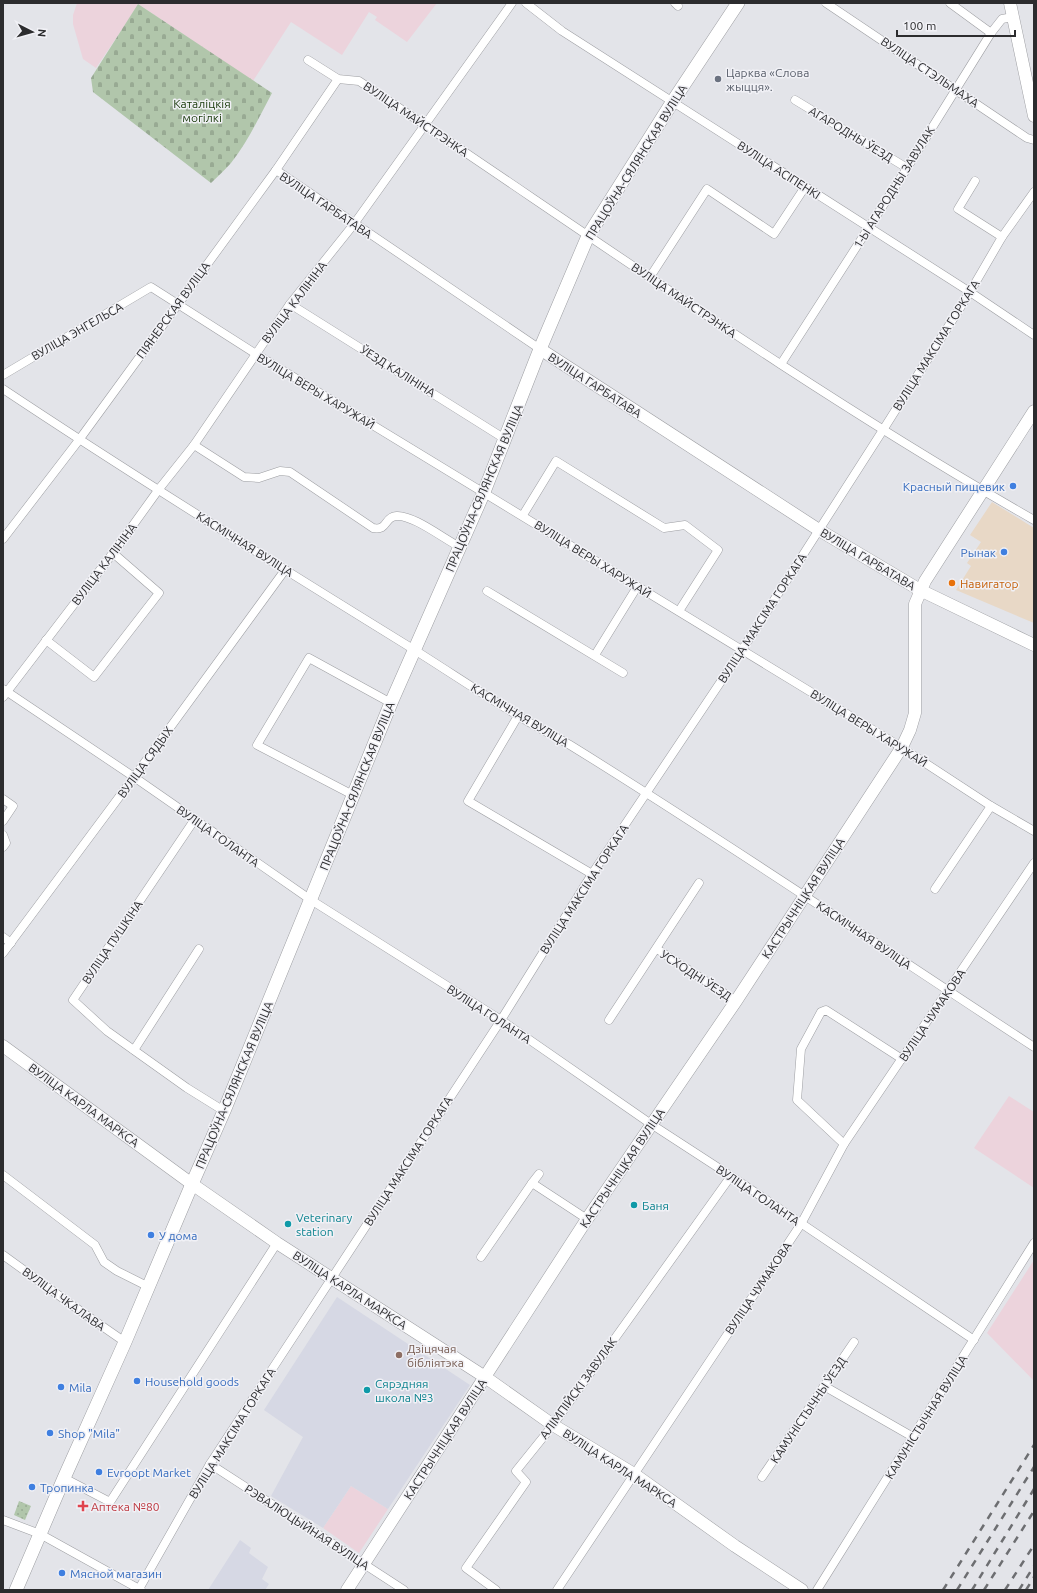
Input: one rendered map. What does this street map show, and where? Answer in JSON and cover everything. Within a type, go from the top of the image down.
[{"type":"main road","name":"ПРАЦОЎНА-СЯЛЯНСКАЯ ВУЛІЦА","points":[[16,1590],[64,1478],[126,1342],[224,1111],[390,703],[484,492],[540,349],[588,236],[673,101],[738,3]]},
{"type":"street","name":"ВУЛІЦА КАЛІНІНА","points":[[4,693],[113,553],[194,445],[290,304],[354,224],[512,3]]},
{"type":"street","name":"ВУЛІЦА АСІПЕНКІ","points":[[526,3],[562,31],[970,292],[1034,335]]},
{"type":"street","name":"ВУЛІЦА СТЭЛЬМАХА","points":[[826,3],[1027,138],[1034,140]]},
{"type":"street","points":[[950,3],[991,33]]},
{"type":"street","points":[[1010,3],[1034,116]]},
{"type":"street","name":"1-Ы АГАРОДНЫ ЗАВУЛАК","points":[[781,364],[907,168],[991,33],[1002,19],[1013,17]]},
{"type":"street","points":[[308,60],[338,79]]},
{"type":"street","name":"ВУЛІЦА МАЙСТРЭНКА","points":[[338,79],[359,81],[781,364],[883,430],[1034,520]]},
{"type":"street","name":"ПІЯНЕРСКАЯ ВУЛІЦА","points":[[3,539],[79,440],[276,170],[338,79]]},
{"type":"street","name":"АГАРОДНЫ ЎЕЗД","points":[[795,100],[907,168]]},
{"type":"street","name":"ВУЛІЦА ГАРБАТАВА","points":[[276,170],[540,349],[819,530],[920,590],[1034,645]]},
{"type":"street","points":[[975,181],[958,209],[1002,237]]},
{"type":"street","points":[[650,277],[707,189],[774,234],[805,187]]},
{"type":"street","name":"ВУЛІЦА МАКСІМА ГОРКАГА","points":[[140,1589],[210,1464],[501,1020],[592,874],[742,650],[970,292],[1002,237],[1034,192]]},
{"type":"street","name":"ВУЛІЦА ВЕРЫ ХАРУЖАЙ","points":[[151,287],[256,354],[523,515],[637,587],[679,611],[902,748],[1034,832]]},
{"type":"street","name":"ВУЛІЦА ЭНГЕЛЬСА","points":[[3,375],[151,287]]},
{"type":"street","name":"ЎЕЗД КАЛІНІНА","points":[[290,304],[505,439]]},
{"type":"street","name":"КАСМІЧНАЯ ВУЛІЦА","points":[[3,389],[79,440],[285,570],[518,716],[567,744],[646,793],[1034,1047]]},
{"type":"street","name":"КАСТРЫЧНІЦКАЯ ВУЛІЦА","points":[[347,1590],[587,1219],[736,1001],[804,895],[902,748],[910,730],[915,713],[915,604],[920,590],[924,581],[1034,412]]},
{"type":"street","points":[[194,445],[244,477],[259,478],[280,471],[290,472],[373,528],[383,528],[389,519],[395,516],[404,517],[413,520],[460,547]]},
{"type":"street","points":[[523,515],[556,461],[664,528],[685,525],[718,550],[679,611]]},
{"type":"street","points":[[46,640],[94,677],[136,623],[159,593],[113,553]]},
{"type":"street","name":"ВУЛІЦА СЯДЫХ","points":[[3,953],[285,570]]},
{"type":"street","points":[[595,655],[637,587]]},
{"type":"street","points":[[487,591],[623,673]]},
{"type":"street","points":[[353,795],[256,745],[309,658],[390,703]]},
{"type":"street","name":"ВУЛІЦА ГОЛАНТА","points":[[4,693],[134,777],[311,900],[501,1020],[651,1124],[731,1176],[974,1340]]},
{"type":"street","points":[[518,716],[468,801],[592,874]]},
{"type":"street","points":[[3,799],[13,806],[3,821]]},
{"type":"street","points":[[935,889],[991,806]]},
{"type":"street","name":"ВУЛІЦА ПУШКІНА","points":[[195,819],[73,1000],[107,1031],[187,1088],[224,1111]]},
{"type":"street","points":[[3,835],[6,843],[3,848]]},
{"type":"street","name":"ВУЛІЦА ЧУМАКОВА","points":[[557,1590],[801,1224],[844,1144],[949,991],[1034,863]]},
{"type":"street","name":"УСХОДНІ ЎЕЗД","points":[[609,1020],[699,883]]},
{"type":"street","points":[[3,937],[10,943]]},
{"type":"street","points":[[134,1050],[200,949]]},
{"type":"street","name":"УСХОДНІ ЎЕЗД","points":[[657,949],[736,1001]]},
{"type":"street","points":[[844,1144],[797,1100],[801,1049],[821,1012],[826,1010],[902,1059]]},
{"type":"street","name":"ВУЛІЦА КАРЛА МАРКСА","points":[[6,1052],[277,1243],[485,1377],[553,1425],[634,1474],[735,1546],[802,1590]]},
{"type":"street","points":[[481,1257],[539,1174]]},
{"type":"street","points":[[3,1175],[95,1245],[104,1262],[117,1271],[149,1286]]},
{"type":"street","name":"АЛІМПІЙСКІ ЗАВУЛАК","points":[[496,1590],[466,1568],[526,1482],[516,1471],[553,1425],[731,1176]]},
{"type":"street","points":[[532,1183],[587,1219]]},
{"type":"street","points":[[64,1478],[110,1502],[277,1243]]},
{"type":"street","name":"КАМУНІСТЫЧНАЯ ВУЛІЦА","points":[[817,1590],[1034,1243]]},
{"type":"street","name":"ВУЛІЦА ЧКАЛАВА","points":[[3,1255],[126,1342]]},
{"type":"street","name":"КАМУНІСТЫЧНЫ ЎЕЗД","points":[[762,1477],[854,1342]]},
{"type":"street","points":[[824,1386],[913,1437]]},
{"type":"street","name":"РЭВАЛЮЦЫЙНАЯ ВУЛІЦА","points":[[210,1464],[404,1590]]},
{"type":"street","points":[[3,1520],[40,1534],[140,1589]]},
{"type":"shaded area","points":[[77,3],[437,3],[407,42],[375,20],[377,17],[369,12],[342,55],[291,22],[253,81],[138,4],[96,68],[83,59],[73,24],[73,15]]},
{"type":"shaded area","name":"Рынак","points":[[992,502],[1034,528],[1034,623],[956,590],[971,566],[967,563],[981,542],[970,535]]},
{"type":"shaded area","points":[[1009,1096],[1034,1112],[1034,1188],[974,1148]]},
{"type":"shaded area","points":[[1034,1260],[1034,1381],[987,1333]]},
{"type":"shaded area","points":[[337,1297],[470,1385],[388,1509],[351,1486],[323,1528],[271,1496],[303,1437],[264,1410]]},
{"type":"shaded area","points":[[351,1486],[388,1509],[359,1553],[323,1528]]},
{"type":"shaded area","points":[[240,1540],[251,1548],[249,1553],[268,1567],[262,1579],[269,1584],[265,1590],[208,1590]]},
{"type":"green space","name":"Каталіцкія могілкі","points":[[138,4],[272,93],[243,147],[229,166],[211,183],[93,92],[91,78]]},
{"type":"green space","points":[[19,1501],[31,1506],[25,1520],[14,1515]]},
{"type":"railway","points":[[943,1590],[1034,1445]]},
{"type":"railway","points":[[957,1590],[1034,1467]]},
{"type":"railway","points":[[972,1590],[1034,1489]]},
{"type":"railway","points":[[984,1590],[1034,1511]]},
{"type":"railway","points":[[1005,1590],[1034,1545]]},
{"type":"railway","points":[[1019,1590],[1034,1566]]},
{"type":"railway","points":[[1026,1590],[1034,1577]]},
{"type":"place","name":"Царква «Слова жыцця».","points":[[718,79]]},
{"type":"place","name":"Красный пищевик","points":[[1013,486]]},
{"type":"place","name":"Рынак","points":[[1004,552]]},
{"type":"place","name":"Навигатор","points":[[952,583]]},
{"type":"place","name":"Баня","points":[[634,1205]]},
{"type":"place","name":"Veterinary station","points":[[288,1224]]},
{"type":"place","name":"У дома","points":[[151,1235]]},
{"type":"place","name":"Дзіцячая бібліятэка","points":[[399,1355]]},
{"type":"place","name":"Household goods","points":[[137,1381]]},
{"type":"place","name":"Mila","points":[[61,1387]]},
{"type":"place","name":"Сярэдняя школа №3","points":[[367,1390]]},
{"type":"place","name":"Shop \"Mila\"","points":[[50,1433]]},
{"type":"place","name":"Evroopt Market","points":[[99,1472]]},
{"type":"place","name":"Тропинка","points":[[32,1487]]},
{"type":"place","name":"Аптека №80","points":[[83,1506]]},
{"type":"place","name":"Мясной магазин","points":[[62,1573]]}]
